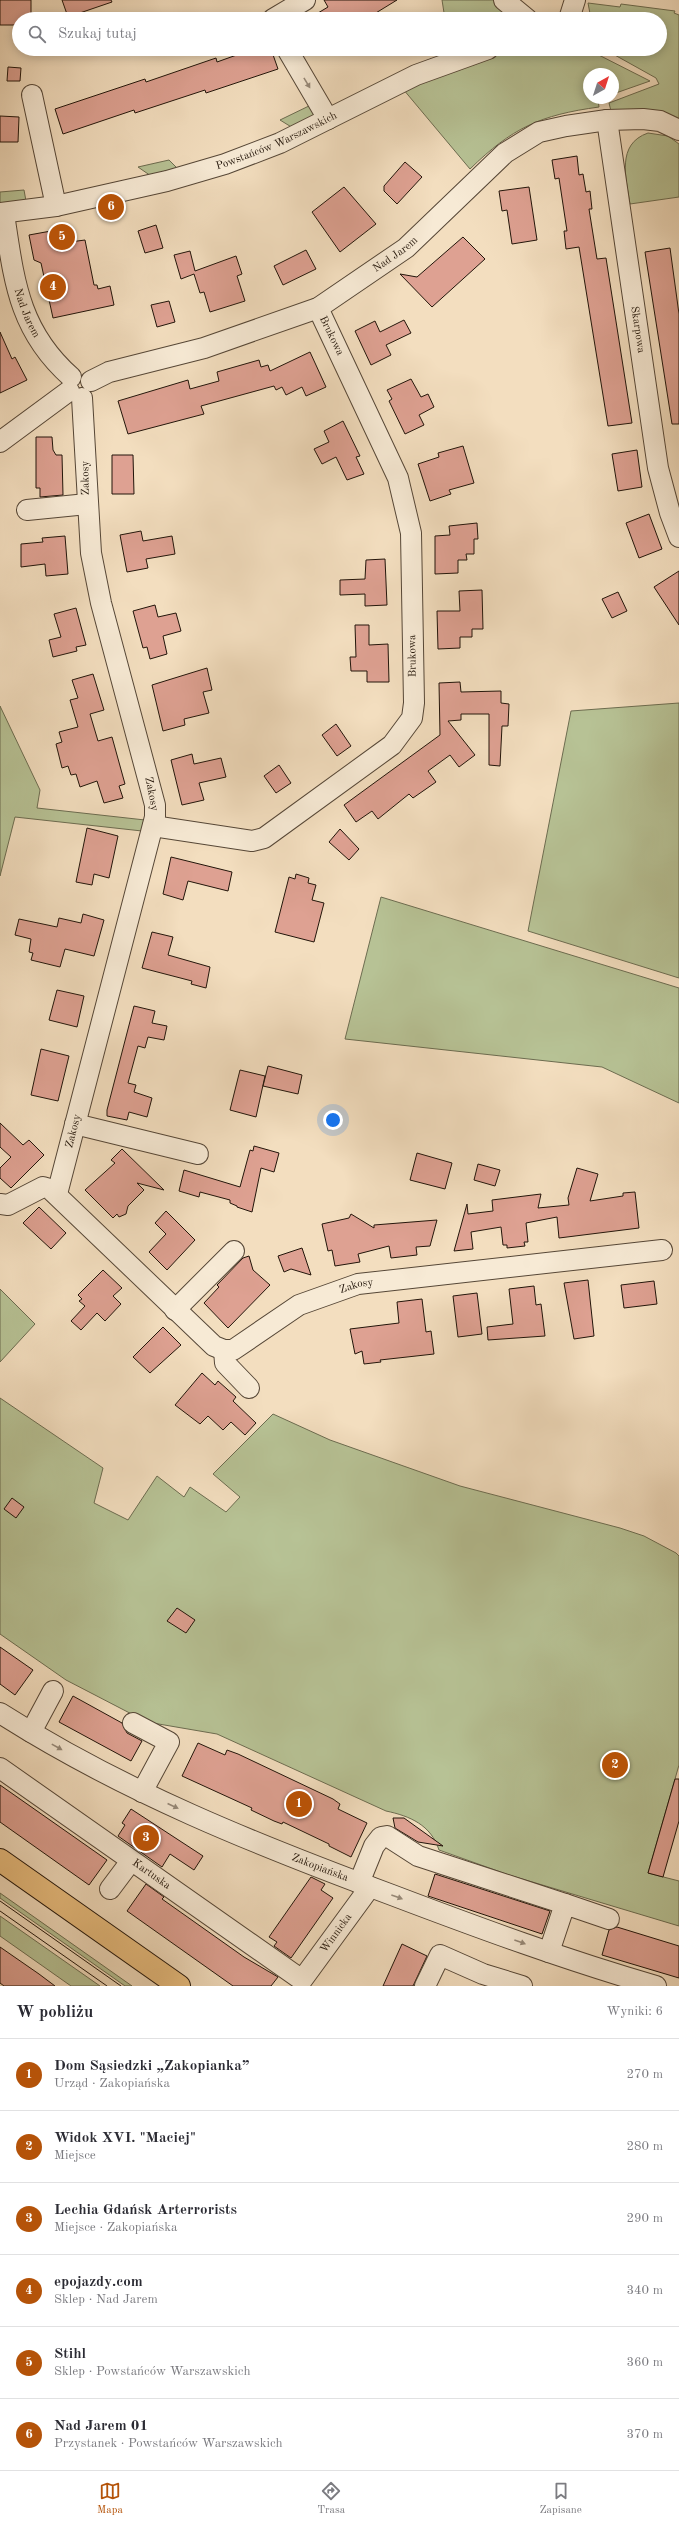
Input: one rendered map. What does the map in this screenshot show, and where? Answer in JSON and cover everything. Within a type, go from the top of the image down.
[{"type":"main road","points":[[0,1860],[179,1986]]},
{"type":"street","points":[[285,12],[305,0]]},
{"type":"street","points":[[504,0],[519,12]]},
{"type":"street","points":[[571,12],[575,0]]},
{"type":"street","points":[[291,56],[328,119]]},
{"type":"street","name":"Powstańców Warszawskich","points":[[2,213],[56,206],[167,181],[225,164],[280,143],[416,75],[469,56]]},
{"type":"street","points":[[32,95],[56,206]]},
{"type":"street","name":"Nad Jarem","points":[[2,213],[11,266],[24,311],[43,348],[74,389],[81,374],[91,381],[109,372],[204,348],[318,308],[406,248],[505,153],[523,140],[556,127],[607,120],[643,119],[660,121],[679,130]]},
{"type":"street","name":"Skarpowa","points":[[607,120],[658,468],[670,513],[679,537]]},
{"type":"street","name":"Brukowa","points":[[153,826],[252,841],[264,838],[392,745],[412,718],[414,703],[411,533],[407,509],[398,478],[388,455],[318,308]]},
{"type":"street","points":[[0,442],[74,389]]},
{"type":"street","name":"Zakosy","points":[[57,1194],[153,826],[155,805],[96,578],[91,553],[74,389]]},
{"type":"street","points":[[27,510],[87,504]]},
{"type":"street","points":[[75,1124],[198,1154]]},
{"type":"street","points":[[0,1204],[8,1205],[43,1187],[57,1194],[175,1310],[214,1346],[224,1350],[225,1362],[249,1388]]},
{"type":"street","name":"Zakosy","points":[[224,1350],[233,1350],[299,1305],[358,1284],[662,1250]]},
{"type":"street","points":[[175,1310],[234,1251]]},
{"type":"street","points":[[31,1732],[54,1691]]},
{"type":"street","name":"Zakopiańska","points":[[0,1713],[31,1732],[142,1792],[240,1836],[364,1885],[549,1952],[656,1986]]},
{"type":"street","points":[[133,1723],[169,1742],[142,1792]]},
{"type":"street","name":"Kartuska","points":[[0,1768],[302,1980]]},
{"type":"street","name":"Winnicka","points":[[302,1980],[364,1885],[374,1846],[381,1836],[387,1836],[418,1856],[565,1904]]},
{"type":"street","points":[[110,1889],[131,1861]]},
{"type":"street","points":[[549,1952],[565,1904],[609,1919]]},
{"type":"street","points":[[425,1986],[440,1955],[483,1974],[522,1986]]},
{"type":"green space","points":[[442,0],[495,0],[510,12],[444,12]]},
{"type":"green space","points":[[588,3],[620,7],[621,4],[675,11],[674,13],[679,15],[679,122],[611,111],[609,104],[619,104],[619,99],[659,84],[656,78],[617,56],[667,56],[667,12],[590,12]]},
{"type":"green space","points":[[491,56],[601,56],[650,81],[619,92],[619,68],[583,68],[583,104],[599,104],[599,107],[560,114],[543,119],[528,126],[514,133],[500,143],[470,169],[403,89]]},
{"type":"green space","points":[[313,104],[314,116],[293,128],[280,120]]},
{"type":"green space","points":[[648,133],[668,136],[679,144],[679,197],[630,204],[626,173],[627,153],[631,145],[638,138]]},
{"type":"green space","points":[[169,160],[179,170],[151,176],[138,167]]},
{"type":"green space","points":[[24,190],[26,201],[0,203],[0,192]]},
{"type":"green space","points":[[679,703],[679,978],[528,931],[571,711]]},
{"type":"green space","points":[[0,706],[40,790],[37,808],[145,820],[142,831],[15,817],[0,876]]},
{"type":"green space","points":[[381,897],[679,988],[679,1103],[602,1067],[345,1039]]},
{"type":"green space","points":[[0,1289],[35,1324],[0,1362]]},
{"type":"green space","points":[[0,1398],[103,1468],[94,1503],[128,1520],[157,1476],[184,1497],[190,1487],[226,1512],[240,1497],[213,1474],[273,1414],[330,1440],[460,1486],[620,1528],[644,1536],[676,1553],[679,1556],[679,1765],[648,1873],[679,1881],[679,1926],[509,1875],[439,1850],[431,1834],[411,1819],[386,1811],[217,1734],[147,1722],[66,1680],[0,1634]]},
{"type":"green space","points":[[0,1893],[132,1986],[125,1986],[0,1898]]},
{"type":"green space","points":[[0,1916],[100,1986],[71,1986],[0,1936]]},
{"type":"building","points":[[0,0],[31,0],[31,12],[12,12],[12,25],[0,25]]},
{"type":"building","points":[[62,0],[111,0],[112,2],[83,12],[66,12]]},
{"type":"building","points":[[324,0],[397,0],[377,12],[320,12],[328,7]]},
{"type":"building","points":[[234,56],[273,56],[278,69],[206,93],[205,90],[135,113],[134,110],[63,134],[55,109],[145,79],[146,82],[216,58],[217,62]]},
{"type":"building","points":[[8,67],[21,68],[20,81],[7,81]]},
{"type":"building","points":[[0,116],[19,117],[18,142],[0,142]]},
{"type":"building","points":[[577,156],[579,175],[583,174],[586,192],[590,191],[592,209],[589,209],[597,259],[606,258],[632,423],[608,426],[579,247],[566,249],[564,231],[567,231],[559,178],[555,179],[552,160]]},
{"type":"building","points":[[405,162],[422,177],[397,204],[384,191],[384,186]]},
{"type":"building","points":[[344,187],[376,224],[340,252],[312,212]]},
{"type":"building","points":[[529,187],[537,240],[512,244],[507,210],[502,211],[499,191]]},
{"type":"building","points":[[156,225],[163,248],[145,253],[138,231]]},
{"type":"building","points":[[62,229],[62,231],[68,230],[70,242],[85,240],[94,285],[97,285],[98,289],[110,286],[114,305],[53,318],[41,263],[34,260],[29,235]]},
{"type":"building","points":[[463,237],[485,259],[432,307],[400,274],[417,277]]},
{"type":"building","points":[[670,248],[679,314],[679,424],[672,424],[645,252]]},
{"type":"building","points":[[306,250],[316,269],[283,285],[274,266]]},
{"type":"building","points":[[190,251],[195,271],[236,256],[242,274],[237,276],[245,301],[210,312],[204,292],[200,293],[194,274],[181,279],[174,255]]},
{"type":"building","points":[[169,301],[175,322],[157,327],[151,305]]},
{"type":"building","points":[[404,320],[411,333],[386,345],[391,355],[371,365],[355,331],[375,321],[380,332]]},
{"type":"building","points":[[0,332],[12,359],[15,357],[27,380],[0,393]]},
{"type":"building","points":[[310,352],[326,387],[306,396],[302,387],[286,395],[282,387],[276,390],[274,386],[201,406],[204,414],[128,434],[118,401],[188,380],[190,389],[219,381],[217,372],[259,360],[261,367],[268,365],[270,371]]},
{"type":"building","points":[[411,379],[421,397],[428,394],[434,407],[419,415],[424,425],[405,434],[389,401],[392,399],[387,390]]},
{"type":"building","points":[[343,421],[360,456],[356,457],[364,474],[347,480],[336,457],[322,464],[314,449],[329,442],[324,431]]},
{"type":"building","points":[[36,437],[52,437],[53,450],[56,455],[62,455],[63,495],[40,497],[40,488],[36,488]]},
{"type":"building","points":[[463,446],[474,483],[449,490],[451,494],[430,501],[418,464],[439,457],[438,453]]},
{"type":"building","points":[[637,450],[642,487],[618,491],[612,454]]},
{"type":"building","points":[[112,455],[133,455],[134,494],[112,494]]},
{"type":"building","points":[[649,514],[662,549],[639,558],[626,523]]},
{"type":"building","points":[[477,523],[478,539],[474,539],[474,554],[466,554],[467,560],[458,560],[458,573],[435,574],[435,536],[450,535],[449,526]]},
{"type":"building","points":[[141,531],[143,541],[172,536],[175,554],[146,559],[148,568],[127,572],[120,535]]},
{"type":"building","points":[[65,536],[68,574],[46,576],[45,564],[21,567],[21,544],[43,542],[42,538]]},
{"type":"building","points":[[385,559],[387,605],[365,606],[365,594],[340,595],[340,580],[365,579],[366,560]]},
{"type":"building","points":[[679,571],[679,625],[654,587]]},
{"type":"building","points":[[482,590],[483,629],[472,629],[472,637],[460,637],[460,648],[438,649],[437,611],[460,611],[459,591]]},
{"type":"building","points":[[618,592],[627,611],[612,618],[602,599]]},
{"type":"building","points":[[155,605],[158,617],[176,613],[181,631],[163,636],[167,654],[150,659],[147,647],[143,648],[133,611]]},
{"type":"building","points":[[76,608],[86,645],[76,647],[77,651],[53,657],[49,640],[61,637],[54,614]]},
{"type":"building","points":[[355,625],[369,625],[369,645],[388,644],[389,682],[367,682],[367,671],[351,671],[350,657],[356,657]]},
{"type":"building","points":[[207,668],[212,690],[203,692],[209,713],[184,719],[185,725],[163,731],[152,685]]},
{"type":"building","points":[[93,674],[104,710],[90,714],[98,741],[112,737],[125,784],[119,786],[123,798],[104,803],[97,781],[80,787],[76,774],[71,775],[68,766],[62,768],[56,744],[62,742],[59,732],[78,727],[70,700],[78,698],[72,680]]},
{"type":"building","points":[[460,682],[461,692],[501,691],[501,703],[509,704],[508,726],[502,726],[500,766],[489,765],[489,714],[461,714],[461,720],[448,721],[475,755],[459,767],[450,755],[428,771],[436,782],[413,798],[409,794],[378,819],[372,811],[356,822],[344,805],[440,735],[439,683]]},
{"type":"building","points":[[336,724],[351,746],[337,756],[322,735]]},
{"type":"building","points":[[192,754],[194,764],[221,758],[226,777],[199,783],[204,800],[182,805],[171,760]]},
{"type":"building","points":[[279,765],[291,783],[276,793],[264,776]]},
{"type":"building","points":[[87,828],[118,836],[109,878],[94,874],[92,885],[76,882]]},
{"type":"building","points":[[340,829],[359,849],[349,860],[329,842]]},
{"type":"building","points":[[171,857],[232,872],[228,891],[188,881],[183,900],[163,894]]},
{"type":"building","points":[[296,874],[309,878],[308,883],[316,885],[312,900],[324,903],[314,942],[275,932],[289,877],[295,879]]},
{"type":"building","points":[[83,914],[104,920],[94,956],[65,949],[60,967],[31,960],[33,953],[29,952],[31,939],[15,935],[19,919],[57,927],[59,918],[81,923]]},
{"type":"building","points":[[152,932],[173,937],[168,955],[210,967],[206,988],[191,984],[192,981],[142,968]]},
{"type":"building","points":[[57,990],[84,996],[77,1027],[49,1020]]},
{"type":"building","points":[[134,1006],[155,1011],[152,1023],[167,1026],[164,1040],[148,1037],[145,1048],[138,1046],[128,1083],[136,1085],[134,1092],[152,1098],[147,1117],[129,1112],[127,1120],[107,1116],[107,1110]]},
{"type":"building","points":[[41,1049],[69,1056],[58,1101],[31,1095]]},
{"type":"building","points":[[268,1066],[302,1075],[298,1094],[263,1086]]},
{"type":"building","points":[[240,1070],[265,1076],[256,1117],[230,1110]]},
{"type":"building","points":[[0,1123],[23,1145],[29,1140],[44,1155],[11,1188],[0,1178],[0,1168],[11,1157],[0,1147]]},
{"type":"building","points":[[254,1146],[279,1153],[274,1172],[261,1168],[252,1212],[237,1207],[230,1203],[230,1200],[200,1192],[199,1197],[179,1191],[184,1170],[240,1187],[250,1150],[253,1151]]},
{"type":"building","points":[[122,1149],[164,1190],[137,1183],[144,1190],[128,1206],[126,1214],[119,1217],[117,1214],[113,1218],[85,1190],[115,1163],[111,1160]]},
{"type":"building","points":[[417,1153],[452,1163],[445,1189],[410,1180]]},
{"type":"building","points":[[478,1164],[500,1170],[495,1186],[474,1180]]},
{"type":"building","points":[[577,1168],[598,1174],[590,1201],[623,1196],[623,1193],[635,1192],[639,1228],[559,1238],[557,1217],[526,1223],[528,1242],[524,1242],[525,1246],[507,1248],[507,1245],[503,1245],[501,1227],[471,1232],[473,1249],[454,1251],[467,1204],[468,1214],[493,1211],[492,1200],[541,1194],[538,1208],[569,1205],[568,1198]]},
{"type":"building","points":[[39,1207],[66,1233],[51,1249],[23,1223]]},
{"type":"building","points":[[166,1211],[195,1240],[167,1270],[149,1252],[166,1234],[155,1223]]},
{"type":"building","points":[[351,1214],[374,1228],[374,1225],[437,1220],[430,1246],[416,1247],[417,1255],[391,1258],[389,1246],[358,1254],[360,1262],[335,1266],[332,1250],[328,1251],[322,1224],[349,1218]]},
{"type":"building","points":[[302,1248],[311,1275],[291,1269],[284,1272],[278,1256]]},
{"type":"building","points":[[249,1256],[253,1270],[270,1285],[228,1328],[204,1303],[219,1287],[217,1285],[243,1258]]},
{"type":"building","points":[[103,1270],[122,1288],[113,1296],[121,1304],[105,1321],[97,1313],[81,1330],[71,1321],[85,1306],[79,1301],[82,1299],[78,1295]]},
{"type":"building","points":[[588,1280],[594,1336],[574,1339],[564,1283]]},
{"type":"building","points":[[654,1281],[657,1304],[624,1308],[621,1285]]},
{"type":"building","points":[[534,1286],[536,1305],[541,1304],[545,1336],[488,1340],[487,1327],[513,1324],[509,1289]]},
{"type":"building","points":[[477,1293],[482,1334],[458,1337],[453,1296]]},
{"type":"building","points":[[422,1299],[426,1332],[431,1331],[434,1354],[380,1360],[381,1362],[364,1364],[362,1351],[355,1354],[350,1329],[399,1323],[397,1302]]},
{"type":"building","points":[[163,1327],[181,1345],[150,1373],[133,1357]]},
{"type":"building","points":[[202,1373],[215,1385],[218,1381],[236,1397],[233,1401],[256,1423],[245,1435],[231,1422],[223,1430],[208,1416],[200,1424],[175,1405]]},
{"type":"building","points":[[12,1498],[24,1507],[16,1518],[4,1509]]},
{"type":"building","points":[[177,1608],[195,1620],[186,1633],[167,1621]]},
{"type":"building","points":[[0,1647],[33,1670],[15,1695],[0,1684]]},
{"type":"building","points":[[73,1696],[122,1723],[127,1733],[142,1741],[131,1761],[59,1722]]},
{"type":"building","points":[[198,1743],[225,1755],[227,1750],[238,1754],[333,1799],[340,1804],[338,1809],[367,1823],[351,1857],[329,1846],[329,1844],[283,1822],[282,1824],[274,1821],[251,1810],[252,1808],[182,1776]]},
{"type":"building","points":[[675,1779],[679,1779],[679,1821],[663,1877],[648,1873]]},
{"type":"building","points":[[0,1785],[107,1860],[89,1885],[0,1822]]},
{"type":"building","points":[[131,1809],[203,1856],[194,1870],[170,1854],[162,1867],[118,1836],[125,1825],[122,1823]]},
{"type":"building","points":[[393,1818],[404,1818],[443,1846],[418,1842],[395,1828]]},
{"type":"building","points":[[435,1874],[550,1911],[542,1934],[428,1896]]},
{"type":"building","points":[[311,1877],[325,1884],[321,1890],[333,1898],[291,1958],[274,1946],[277,1942],[269,1937]]},
{"type":"building","points":[[146,1884],[164,1897],[162,1899],[244,1957],[278,1977],[271,1986],[233,1986],[127,1911]]},
{"type":"building","points":[[617,1927],[679,1946],[679,1978],[602,1955],[609,1930]]},
{"type":"building","points":[[402,1944],[427,1956],[413,1986],[383,1986]]},
{"type":"building","points":[[0,1947],[55,1986],[4,1986],[0,1983]]},
{"type":"tram line","points":[[0,1901],[121,1986]]},
{"type":"tram line","points":[[0,1911],[107,1986]]},
{"type":"place","name":"Nad Jarem 01","points":[[111,207]]},
{"type":"place","name":"Stihl","points":[[62,237]]},
{"type":"place","name":"epojazdy.com","points":[[53,287]]},
{"type":"place","name":"Widok XVI. \"Maciej\"","points":[[615,1765]]},
{"type":"place","name":"Dom Sąsiedzki „Zakopianka”","points":[[299,1804]]},
{"type":"place","name":"Lechia Gdańsk Arterrorists","points":[[146,1838]]}]
